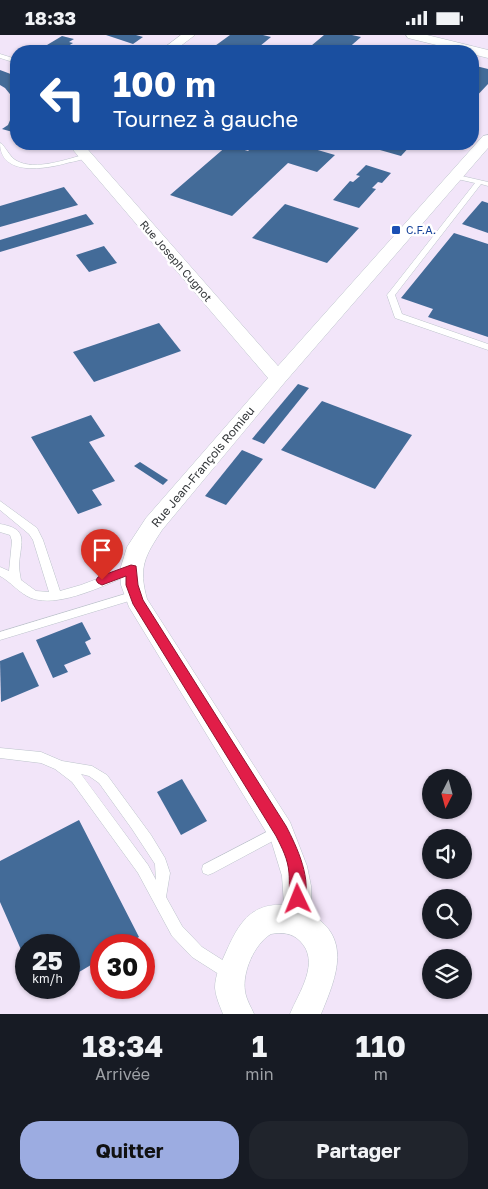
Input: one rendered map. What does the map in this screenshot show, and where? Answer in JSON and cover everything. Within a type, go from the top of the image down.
[{"type":"street","points":[[175,45],[189,35]]},
{"type":"street","points":[[412,35],[452,45]]},
{"type":"street","name":"Rue Jean-François Romieu","points":[[479,149],[488,139]]},
{"type":"street","name":"Rue Joseph Cugnot","points":[[80,150],[278,378]]},
{"type":"street","name":"Rue Jean-François Romieu","points":[[298,922],[297,871],[292,854],[281,831],[135,595],[131,569],[135,553],[154,524],[278,378],[478,150]]},
{"type":"street","points":[[239,1014],[233,1003],[229,988],[230,973],[247,937],[257,927],[270,920],[284,919],[298,922],[310,930],[319,941],[324,955],[324,970],[305,1014]]},
{"type":"lane","points":[[0,145],[16,164],[26,166],[50,165],[86,157]]},
{"type":"lane","points":[[456,176],[484,183],[391,295],[398,316],[488,347]]},
{"type":"lane","points":[[0,505],[33,531],[38,540],[56,596]]},
{"type":"lane","points":[[0,528],[12,533],[17,538],[18,546],[14,562],[16,580]]},
{"type":"lane","points":[[0,571],[16,580],[28,592],[36,596],[56,596],[76,591],[131,569]]},
{"type":"lane","points":[[0,636],[135,595]]},
{"type":"lane","points":[[0,753],[31,755],[52,759],[76,778],[144,869],[177,931],[197,952],[213,964],[230,973]]},
{"type":"lane","points":[[63,766],[92,771],[103,779],[156,854],[164,869],[163,884],[159,897]]},
{"type":"lane","points":[[208,869],[281,831]]},
{"type":"shaded area","points":[[0,35],[488,35],[488,1014],[0,1014]]},
{"type":"building","points":[[106,35],[136,35],[143,37],[133,44]]},
{"type":"building","points":[[230,35],[263,35],[271,37],[261,45],[216,45]]},
{"type":"building","points":[[324,35],[352,35],[361,37],[352,45],[312,45]]},
{"type":"building","points":[[62,36],[74,39],[69,42],[73,43],[70,45],[47,45]]},
{"type":"building","points":[[479,67],[488,69],[488,84],[479,94]]},
{"type":"building","points":[[0,70],[10,74],[10,94],[0,85]]},
{"type":"building","points":[[10,120],[10,131],[2,129],[8,125]]},
{"type":"building","points":[[222,150],[318,150],[335,155],[317,172],[288,163],[232,216],[170,195]]},
{"type":"building","points":[[380,150],[406,150],[401,156]]},
{"type":"building","points":[[366,165],[391,173],[382,183],[378,182],[372,188],[376,189],[359,208],[333,200],[350,181],[353,182],[360,176],[356,175]]},
{"type":"building","points":[[64,187],[78,205],[0,227],[0,206]]},
{"type":"building","points":[[482,201],[488,203],[488,233],[462,224]]},
{"type":"building","points":[[285,204],[359,228],[327,263],[252,238]]},
{"type":"building","points":[[86,214],[94,224],[0,252],[0,240]]},
{"type":"building","points":[[454,233],[488,244],[488,337],[428,317],[433,309],[401,298]]},
{"type":"building","points":[[104,246],[117,263],[89,272],[76,255]]},
{"type":"building","points":[[159,323],[181,351],[94,382],[73,352]]},
{"type":"building","points":[[298,384],[309,388],[264,444],[252,439]]},
{"type":"building","points":[[322,401],[412,435],[375,489],[281,450]]},
{"type":"building","points":[[91,415],[105,436],[89,442],[115,481],[92,490],[102,505],[78,514],[31,437]]},
{"type":"building","points":[[242,450],[263,459],[226,505],[205,496]]},
{"type":"building","points":[[140,462],[168,480],[163,485],[134,466]]},
{"type":"building","points":[[82,622],[91,639],[85,642],[91,654],[64,665],[68,672],[53,678],[36,640]]},
{"type":"building","points":[[23,652],[39,686],[1,702],[0,661]]},
{"type":"building","points":[[182,779],[207,821],[181,835],[157,792]]},
{"type":"building","points":[[79,820],[137,934],[90,934],[90,966],[80,971],[80,934],[15,934],[15,936],[0,902],[0,861]]},
{"type":"place","name":"C.F.A.","points":[[396,230]]},
{"type":"route","points":[[102,580],[131,569],[132,585],[137,601],[281,831],[292,854],[297,871],[298,899]]}]
